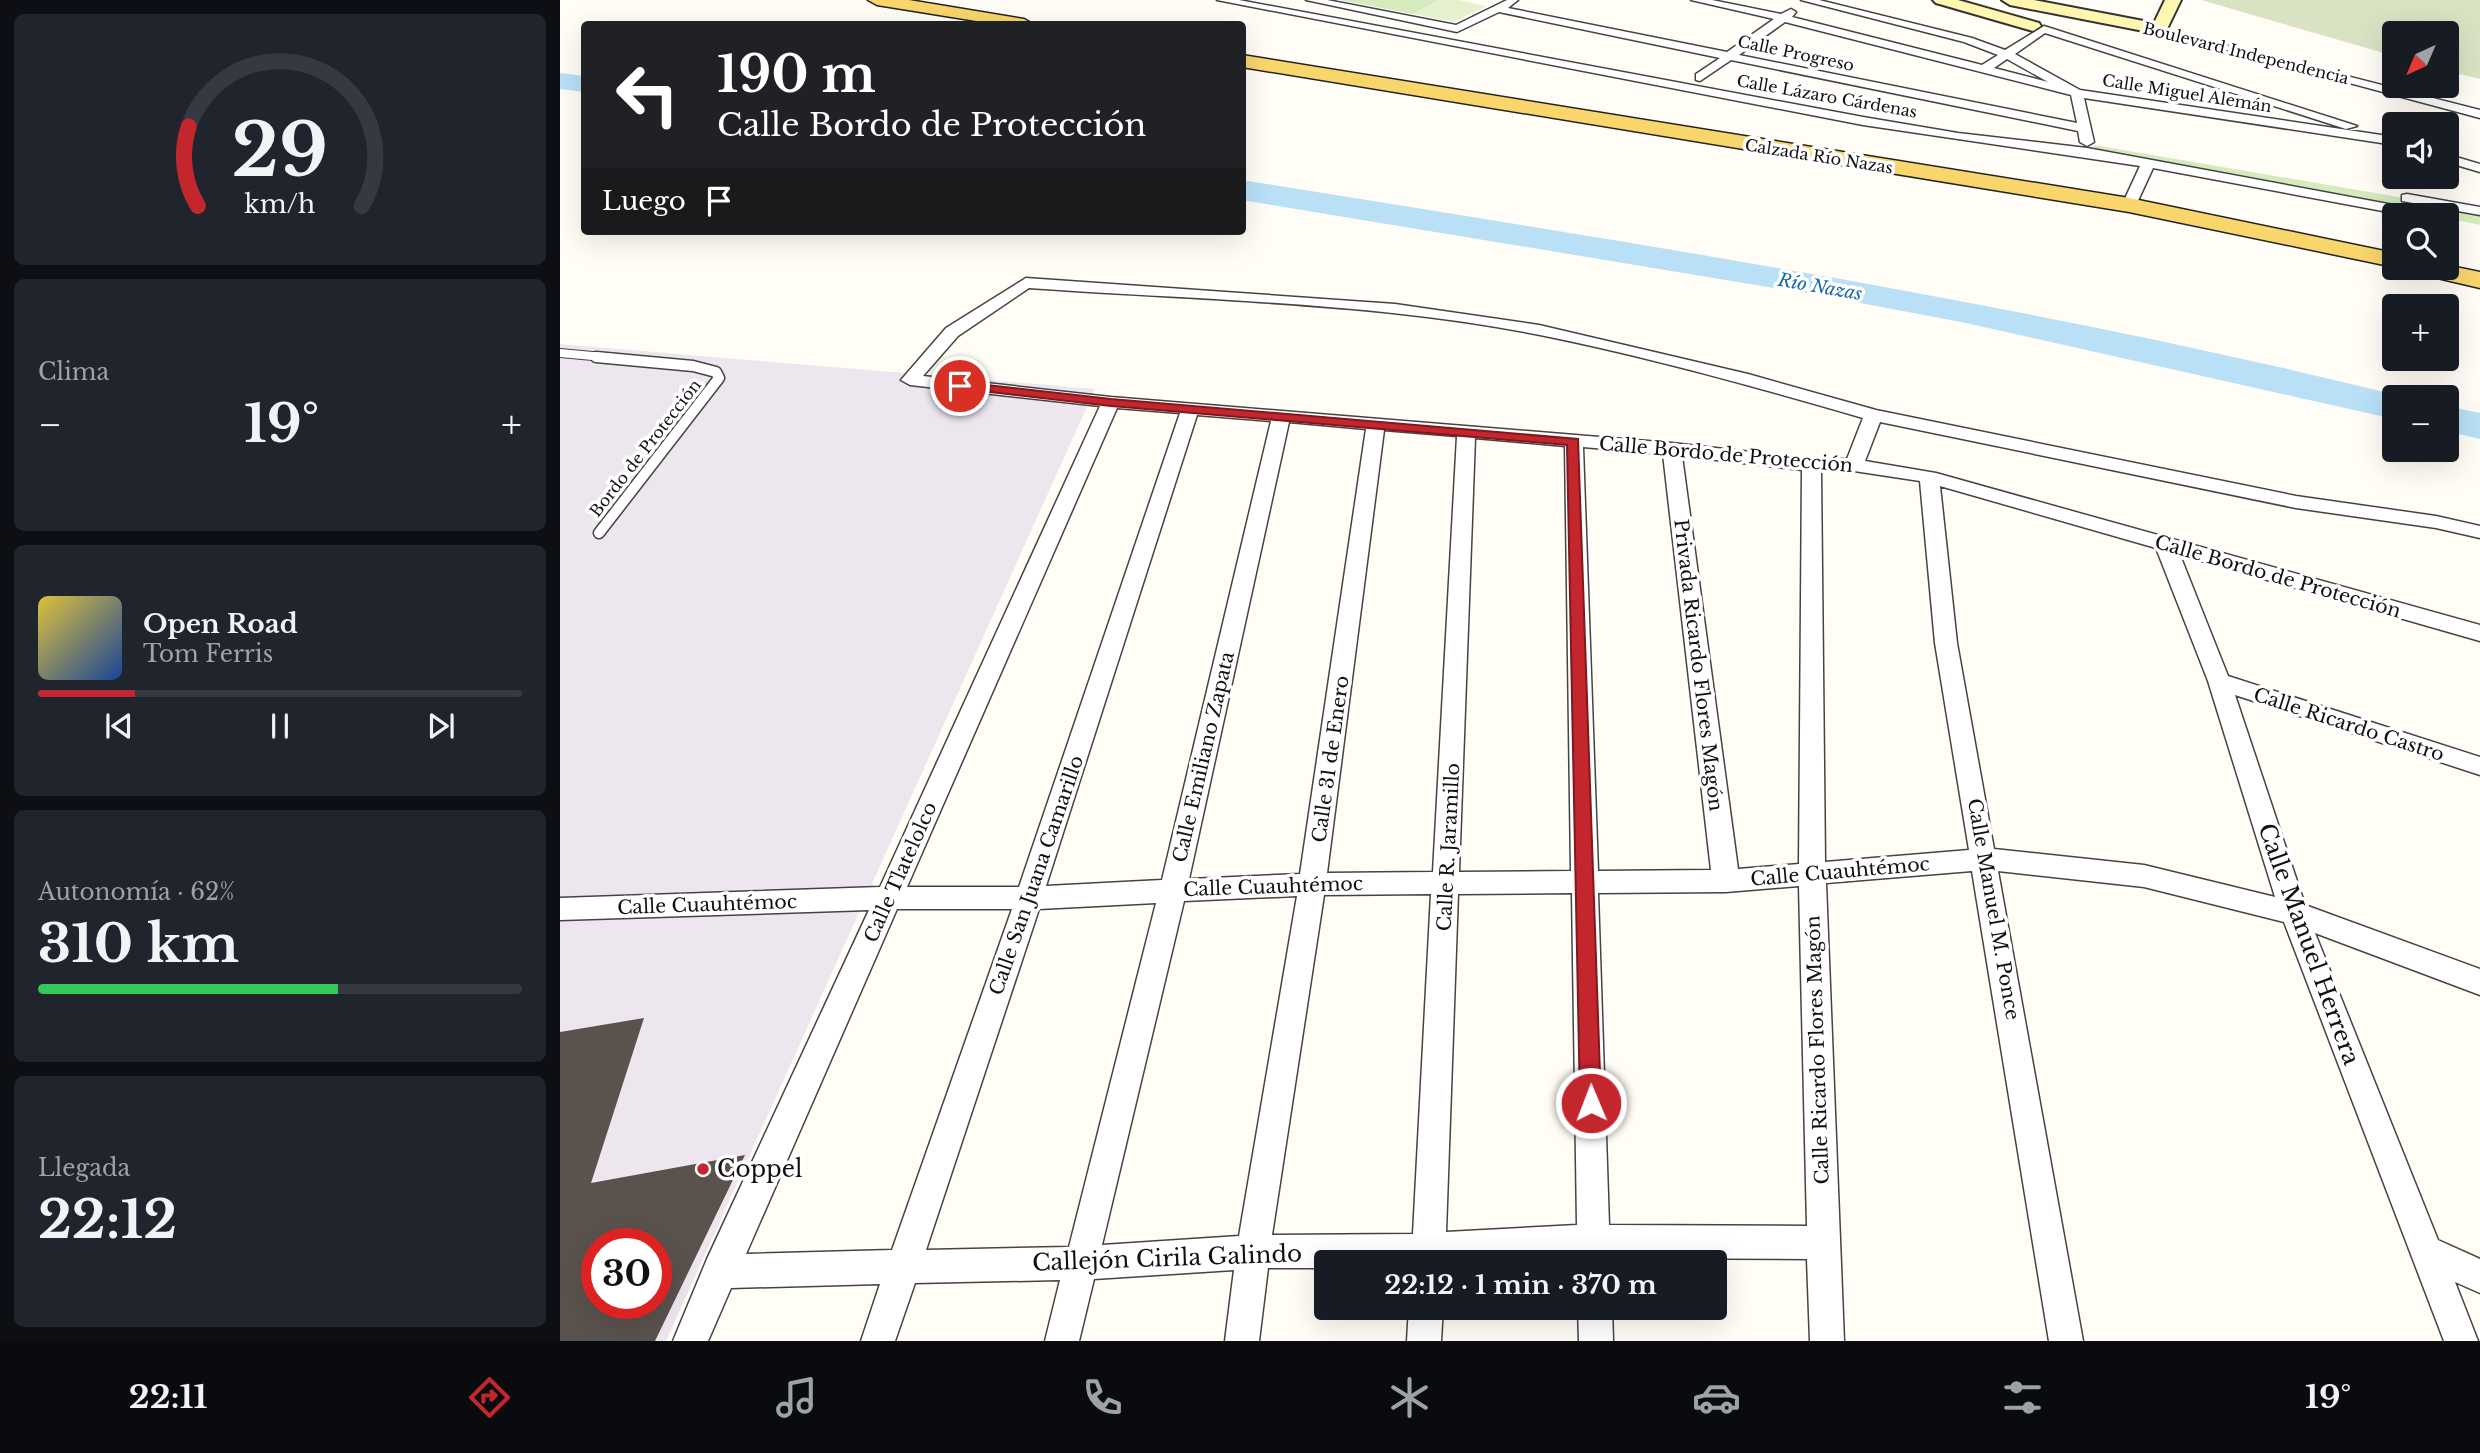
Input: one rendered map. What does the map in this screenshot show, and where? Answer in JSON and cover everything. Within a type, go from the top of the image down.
[{"type":"main road","points":[[877,0],[1006,21]]},
{"type":"main road","name":"Calzada Río Nazas","points":[[1246,62],[2129,205],[2382,258]]},
{"type":"main road","points":[[2459,275],[2480,280]]},
{"type":"street","name":"Calle Lázaro Cárdenas","points":[[1222,0],[1958,137],[2038,146],[2087,141],[2148,164],[2382,207]]},
{"type":"street","points":[[1311,0],[1484,34]]},
{"type":"street","points":[[1457,29],[1516,0]]},
{"type":"street","name":"Calle Miguel Alemán","points":[[1696,0],[1784,18],[2077,93],[2382,140]]},
{"type":"street","points":[[1700,78],[1808,0],[1926,27],[2006,54],[2077,93],[2087,141],[2480,211]]},
{"type":"street","name":"Boulevard Independencia","points":[[1941,0],[2308,111],[2382,138]]},
{"type":"street","name":"Boulevard Independencia","points":[[2010,0],[2159,29],[2480,114]]},
{"type":"street","points":[[2159,29],[2169,1]]},
{"type":"street","name":"Calle Progreso","points":[[1499,9],[1993,111],[2087,141]]},
{"type":"street","points":[[1985,132],[1993,111],[1991,92],[1983,71],[2044,29],[2074,14]]},
{"type":"street","points":[[1578,53],[1985,132],[2038,146]]},
{"type":"street","points":[[2459,162],[2480,168]]},
{"type":"street","points":[[2129,205],[2148,164]]},
{"type":"street","points":[[2459,221],[2480,225]]},
{"type":"street","name":"Calle Bordo de Protección","points":[[1873,415],[1742,378],[1539,330],[1395,309],[1026,283],[952,332],[910,380],[1111,402],[1672,449],[1812,465],[1854,465],[1929,477],[2480,633]]},
{"type":"street","name":"Calle Tlatelolco","points":[[690,1341],[719,1271],[1111,402]]},
{"type":"street","name":"Calle San Juana Camarillo","points":[[878,1341],[1029,898],[1190,409]]},
{"type":"street","points":[[1854,465],[1873,415],[2296,502],[2436,522],[2480,533]]},
{"type":"street","name":"Calle Emiliano Zapata","points":[[1062,1341],[1173,890],[1281,417]]},
{"type":"street","name":"Calle 31 de Enero","points":[[1242,1341],[1253,1252],[1312,884],[1376,425]]},
{"type":"street","name":"Calle R. Jaramillo","points":[[1428,1250],[1466,433]]},
{"type":"street","points":[[1574,442],[1594,1250]]},
{"type":"street","name":"Privada Ricardo Flores Magón","points":[[1672,449],[1726,881]]},
{"type":"street","name":"Calle Ricardo Flores Magón","points":[[1812,465],[1807,627],[1811,874],[1828,1341]]},
{"type":"street","name":"Calle Manuel M. Ponce","points":[[1929,477],[1946,643],[1986,859],[2066,1341]]},
{"type":"street","name":"Calle Manuel Herrera","points":[[2165,544],[2219,681],[2294,913],[2461,1341]]},
{"type":"street","name":"Calle Ricardo Castro","points":[[2219,681],[2480,766]]},
{"type":"street","name":"Calle Cuauhtémoc","points":[[560,909],[888,898],[1029,898],[1312,884],[1726,881],[1986,859],[2144,876],[2294,913],[2480,982]]},
{"type":"street","name":"Callejón Cirila Galindo","points":[[1623,1250],[1824,1243]]},
{"type":"street","points":[[2426,1251],[2480,1276]]},
{"type":"street","name":"Callejón Cirila Galindo","points":[[719,1271],[1081,1263],[1253,1252],[1314,1253]]},
{"type":"street","points":[[1424,1341],[1425,1320]]},
{"type":"street","points":[[1595,1320],[1596,1341]]},
{"type":"lane","name":"Bordo de Protección","points":[[560,353],[693,366],[716,372],[719,377],[599,533]]},
{"type":"shaded area","points":[[560,344],[1095,389],[666,1341],[560,1341]]},
{"type":"green space","points":[[1340,0],[1439,0],[1413,14]]},
{"type":"green space","points":[[1439,0],[1459,0],[1486,6],[1454,22],[1413,14]]},
{"type":"green space","points":[[2201,0],[2480,0],[2480,79],[2459,74],[2459,21],[2382,21],[2382,53]]},
{"type":"green space","points":[[2094,145],[2433,203],[2382,203],[2382,206],[2094,153]]},
{"type":"green space","points":[[2459,207],[2480,211],[2480,225],[2459,221]]},
{"type":"building","name":"Coppel","points":[[644,1018],[591,1183],[745,1155],[672,1306],[672,1228],[581,1228],[581,1319],[666,1319],[655,1341],[560,1341],[560,1032]]},
{"type":"waterway","name":"Río Nazas","points":[[560,81],[581,84]]},
{"type":"waterway","name":"Río Nazas","points":[[1246,191],[1829,286],[1966,312],[2382,404]]},
{"type":"waterway","name":"Río Nazas","points":[[2459,421],[2480,426]]},
{"type":"place","name":"Coppel","points":[[703,1169]]},
{"type":"route","points":[[960,386],[1111,402],[1574,442],[1591,1103]]}]
